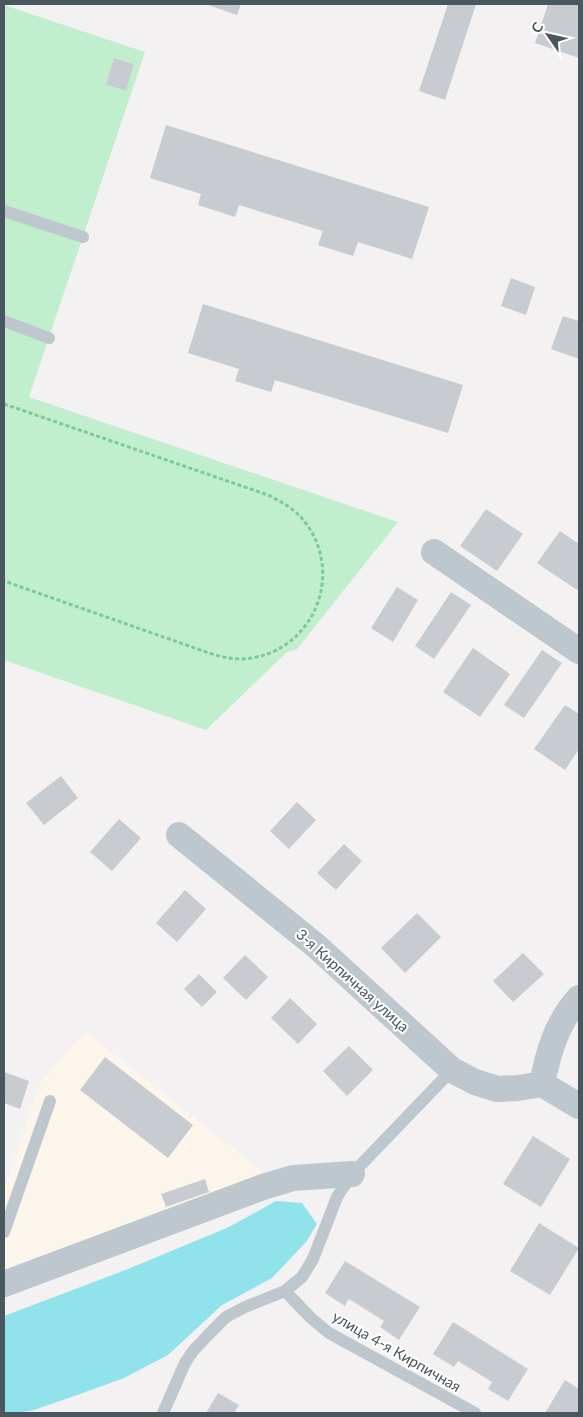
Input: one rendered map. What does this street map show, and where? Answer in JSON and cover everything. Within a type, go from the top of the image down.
[{"type":"street","points":[[434,552],[579,651]]},
{"type":"street","name":"3-я Кирпичная улица","points":[[179,835],[316,945],[452,1070],[475,1082],[497,1089],[542,1084]]},
{"type":"street","points":[[579,998],[558,1030],[548,1056],[542,1084],[579,1106]]},
{"type":"street","points":[[4,1284],[293,1178],[352,1174]]},
{"type":"lane","points":[[4,211],[83,236]]},
{"type":"lane","points":[[4,321],[49,338]]},
{"type":"lane","points":[[163,1413],[185,1363],[193,1351],[226,1317],[285,1291],[302,1277],[313,1259],[337,1196],[352,1174],[452,1070]]},
{"type":"lane","points":[[4,1232],[50,1101]]},
{"type":"lane","name":"улица 4-я Кирпичная","points":[[285,1291],[311,1318],[329,1333],[475,1413]]},
{"type":"path","points":[[4,404],[268,495],[282,502],[305,521],[313,534],[319,548],[323,580],[320,597],[314,612],[305,627],[294,639],[268,654],[239,659],[209,654],[4,581]]},
{"type":"shaded area","points":[[85,1031],[264,1173],[4,1269],[4,1189],[39,1084]]},
{"type":"green space","points":[[4,5],[145,52],[29,397],[398,522],[297,649],[287,652],[206,730],[4,660]]},
{"type":"water","points":[[276,1201],[302,1203],[317,1224],[306,1242],[272,1278],[222,1305],[168,1355],[124,1378],[34,1410],[4,1413],[4,1316],[128,1269],[229,1227]]},
{"type":"building","points":[[205,4],[241,4],[237,15]]},
{"type":"building","points":[[448,4],[476,4],[445,100],[419,91]]},
{"type":"building","points":[[548,4],[579,4],[579,58],[535,43]]},
{"type":"building","points":[[114,58],[134,64],[126,91],[106,84]]},
{"type":"building","points":[[166,125],[429,207],[412,259],[358,242],[353,256],[318,245],[323,231],[239,205],[235,217],[198,205],[201,194],[150,178]]},
{"type":"building","points":[[511,278],[535,287],[526,315],[501,306]]},
{"type":"building","points":[[203,304],[463,385],[448,433],[275,380],[271,392],[235,381],[239,369],[188,353]]},
{"type":"building","points":[[563,316],[579,321],[579,359],[551,349]]},
{"type":"building","points":[[486,509],[523,534],[497,571],[460,546]]},
{"type":"building","points":[[560,531],[579,544],[579,586],[577,590],[537,563]]},
{"type":"building","points":[[397,587],[418,600],[393,642],[371,628]]},
{"type":"building","points":[[451,592],[471,605],[434,659],[415,646]]},
{"type":"building","points":[[473,648],[510,674],[480,717],[443,692]]},
{"type":"building","points":[[542,650],[562,663],[524,718],[504,705]]},
{"type":"building","points":[[565,705],[579,714],[579,749],[565,770],[534,749]]},
{"type":"building","points":[[61,776],[78,798],[44,825],[26,803]]},
{"type":"building","points":[[297,802],[316,820],[289,849],[270,831]]},
{"type":"building","points":[[119,819],[141,838],[112,871],[90,852]]},
{"type":"building","points":[[344,844],[362,861],[336,890],[317,873]]},
{"type":"building","points":[[185,890],[206,909],[177,942],[156,923]]},
{"type":"building","points":[[417,913],[441,937],[405,973],[381,948]]},
{"type":"building","points":[[523,953],[544,974],[513,1002],[493,981]]},
{"type":"building","points":[[245,955],[268,977],[246,1000],[223,978]]},
{"type":"building","points":[[199,974],[217,992],[202,1007],[184,989]]},
{"type":"building","points":[[290,998],[317,1024],[298,1044],[271,1018]]},
{"type":"building","points":[[349,1046],[373,1070],[347,1096],[323,1071]]},
{"type":"building","points":[[105,1057],[193,1125],[168,1158],[80,1090]]},
{"type":"building","points":[[4,1072],[29,1081],[20,1109],[4,1103]]},
{"type":"building","points":[[533,1136],[570,1159],[541,1207],[503,1184]]},
{"type":"building","points":[[205,1179],[209,1192],[166,1207],[161,1194]]},
{"type":"building","points":[[539,1223],[579,1248],[550,1295],[510,1271]]},
{"type":"building","points":[[345,1261],[420,1307],[399,1340],[380,1327],[384,1321],[349,1299],[345,1306],[325,1293]]},
{"type":"building","points":[[453,1322],[528,1369],[508,1401],[488,1389],[492,1382],[458,1361],[454,1367],[433,1354]]},
{"type":"building","points":[[565,1380],[579,1389],[579,1413],[545,1413]]},
{"type":"building","points":[[218,1393],[239,1405],[234,1413],[206,1413]]}]
